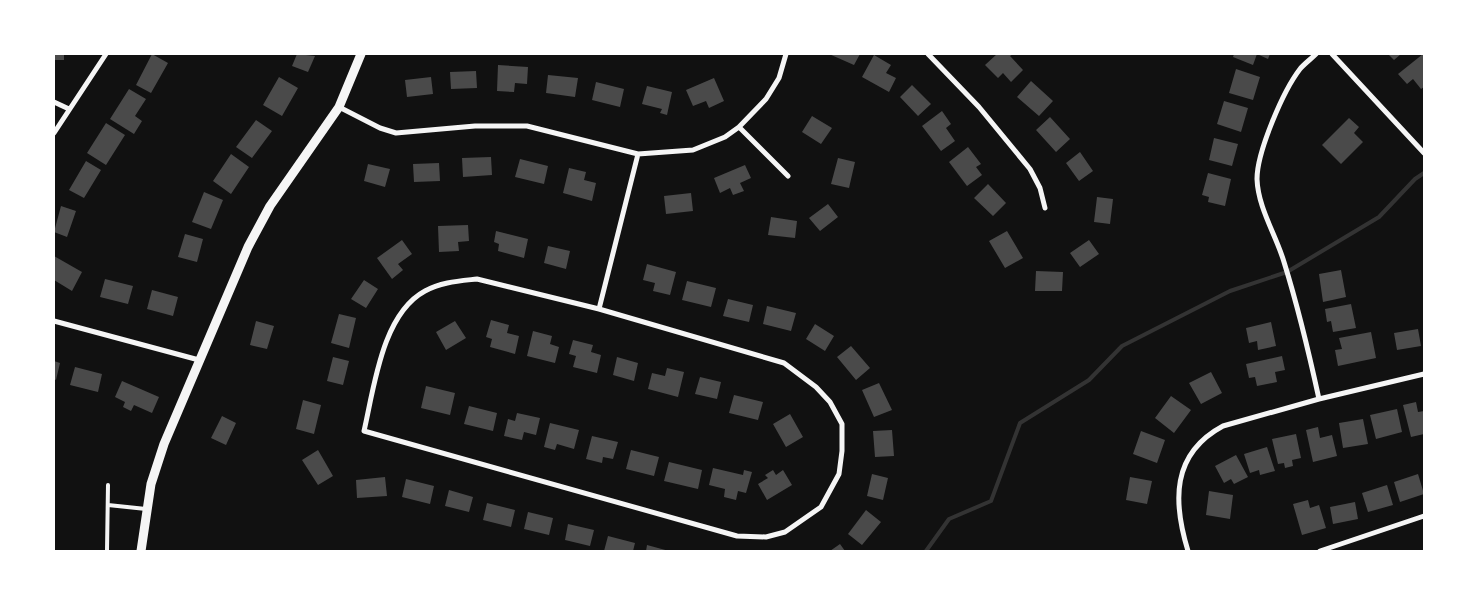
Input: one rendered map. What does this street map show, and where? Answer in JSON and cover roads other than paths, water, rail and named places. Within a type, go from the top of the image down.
[{"type":"street","points":[[54,133],[106,54]]},
{"type":"street","points":[[141,551],[146,508],[164,444],[252,238],[270,206],[339,107],[361,54]]},
{"type":"street","points":[[339,107],[380,128],[396,133],[475,126],[528,126],[638,154],[693,150],[725,138],[739,128],[766,99],[779,78],[786,54]]},
{"type":"street","points":[[928,54],[980,107],[1030,169],[1040,188],[1045,208]]},
{"type":"street","points":[[1316,54],[1300,69],[1274,117],[1260,160],[1257,177],[1263,207],[1284,260],[1297,306],[1319,399]]},
{"type":"street","points":[[1332,54],[1424,153]]},
{"type":"street","points":[[54,102],[68,110]]},
{"type":"street","points":[[739,128],[788,176]]},
{"type":"street","points":[[599,309],[638,154]]},
{"type":"street","points":[[477,280],[599,309],[784,363],[816,387],[830,402],[842,424],[842,450],[839,474],[821,507],[785,532],[766,537],[737,536],[364,431],[390,332],[409,302],[425,291],[449,282],[477,280]]},
{"type":"street","points":[[54,321],[199,360]]},
{"type":"street","points":[[1188,551],[1180,525],[1177,497],[1181,474],[1199,445],[1214,431],[1223,426],[1319,399],[1424,374]]},
{"type":"street","points":[[1320,551],[1424,516]]},
{"type":"lane","points":[[107,551],[108,485]]},
{"type":"lane","points":[[108,505],[146,508]]},
{"type":"waterway","points":[[926,551],[949,519],[991,501],[1020,423],[1089,380],[1122,346],[1230,291],[1287,272],[1379,217],[1415,179],[1424,173]]}]
